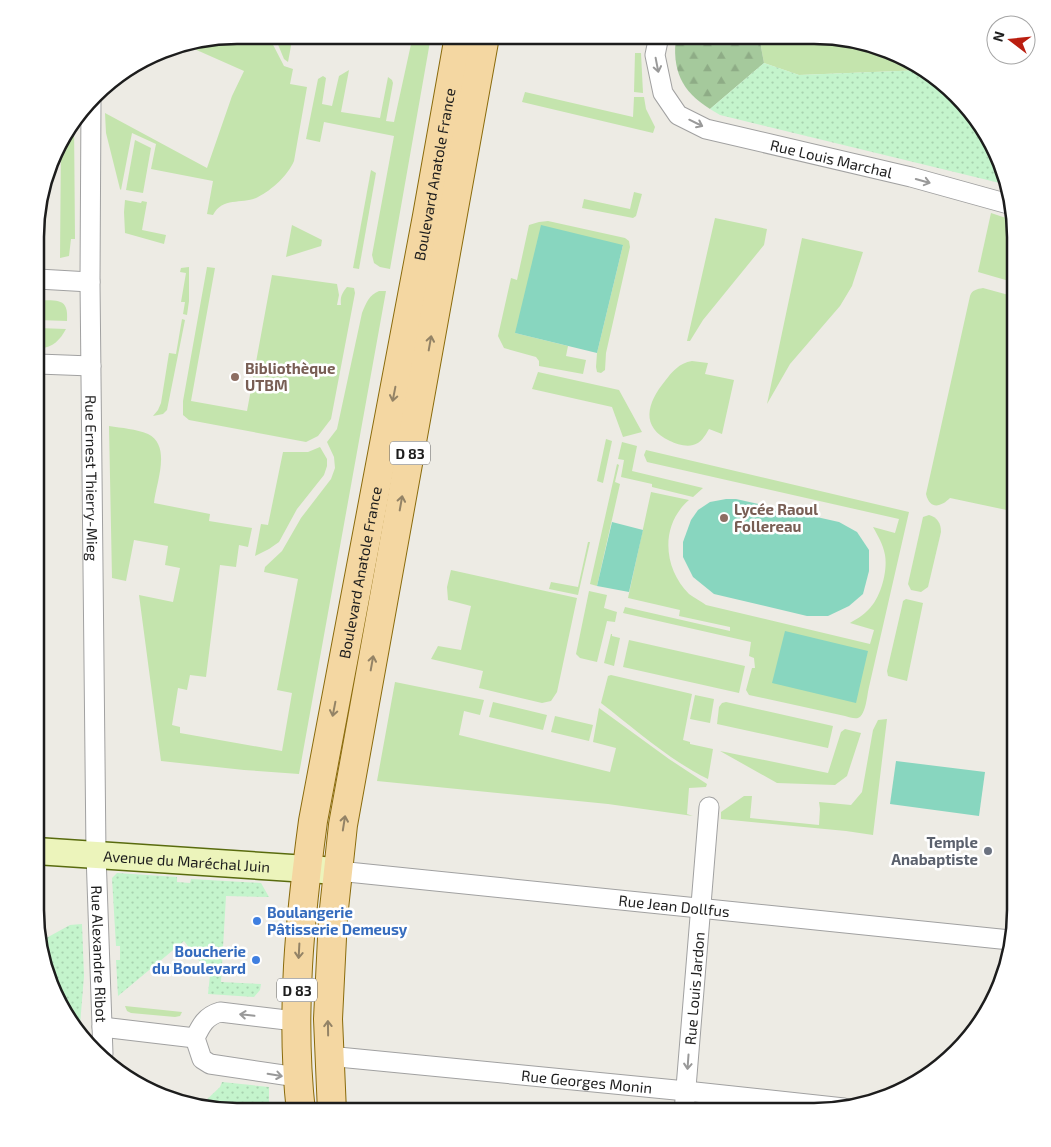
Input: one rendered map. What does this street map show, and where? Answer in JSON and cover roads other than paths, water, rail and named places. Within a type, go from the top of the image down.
[{"type":"main road","name":"Boulevard Anatole France","points":[[300,1103],[295,1020],[301,916],[307,868],[317,802],[458,44]]},
{"type":"main road","name":"Boulevard Anatole France","points":[[331,1103],[328,1019],[331,952],[343,825],[484,44]]},
{"type":"street","name":"Rue Louis Marchal","points":[[657,44],[655,55],[663,93],[678,115],[706,129],[911,177],[1005,203]]},
{"type":"street","name":"Rue Ernest Thierry-Mieg","points":[[91,110],[90,282],[96,854]]},
{"type":"street","points":[[44,280],[90,282]]},
{"type":"street","points":[[44,364],[91,366]]},
{"type":"street","name":"Rue Louis Jardon","points":[[685,1103],[709,807]]},
{"type":"street","name":"Avenue du Maréchal Juin","points":[[44,851],[338,871]]},
{"type":"street","name":"Rue Alexandre Ribot","points":[[96,854],[103,1050]]},
{"type":"street","name":"Rue Jean Dollfus","points":[[338,871],[1005,940]]},
{"type":"street","points":[[295,1020],[220,1012],[211,1014],[200,1025],[195,1038],[202,1059],[210,1064],[297,1077]]},
{"type":"street","points":[[102,1027],[195,1038]]},
{"type":"street","name":"Rue Georges Monin","points":[[328,1056],[798,1103]]},
{"type":"place","name":"Bibliothèque UTBM","points":[[235,377]]},
{"type":"place","name":"Lycée Raoul Follereau","points":[[724,518]]},
{"type":"place","name":"Temple Anabaptiste","points":[[988,851]]},
{"type":"place","name":"Boulangerie Pâtisserie Demeusy","points":[[257,921]]},
{"type":"place","name":"Boucherie du Boulevard","points":[[256,960]]}]
